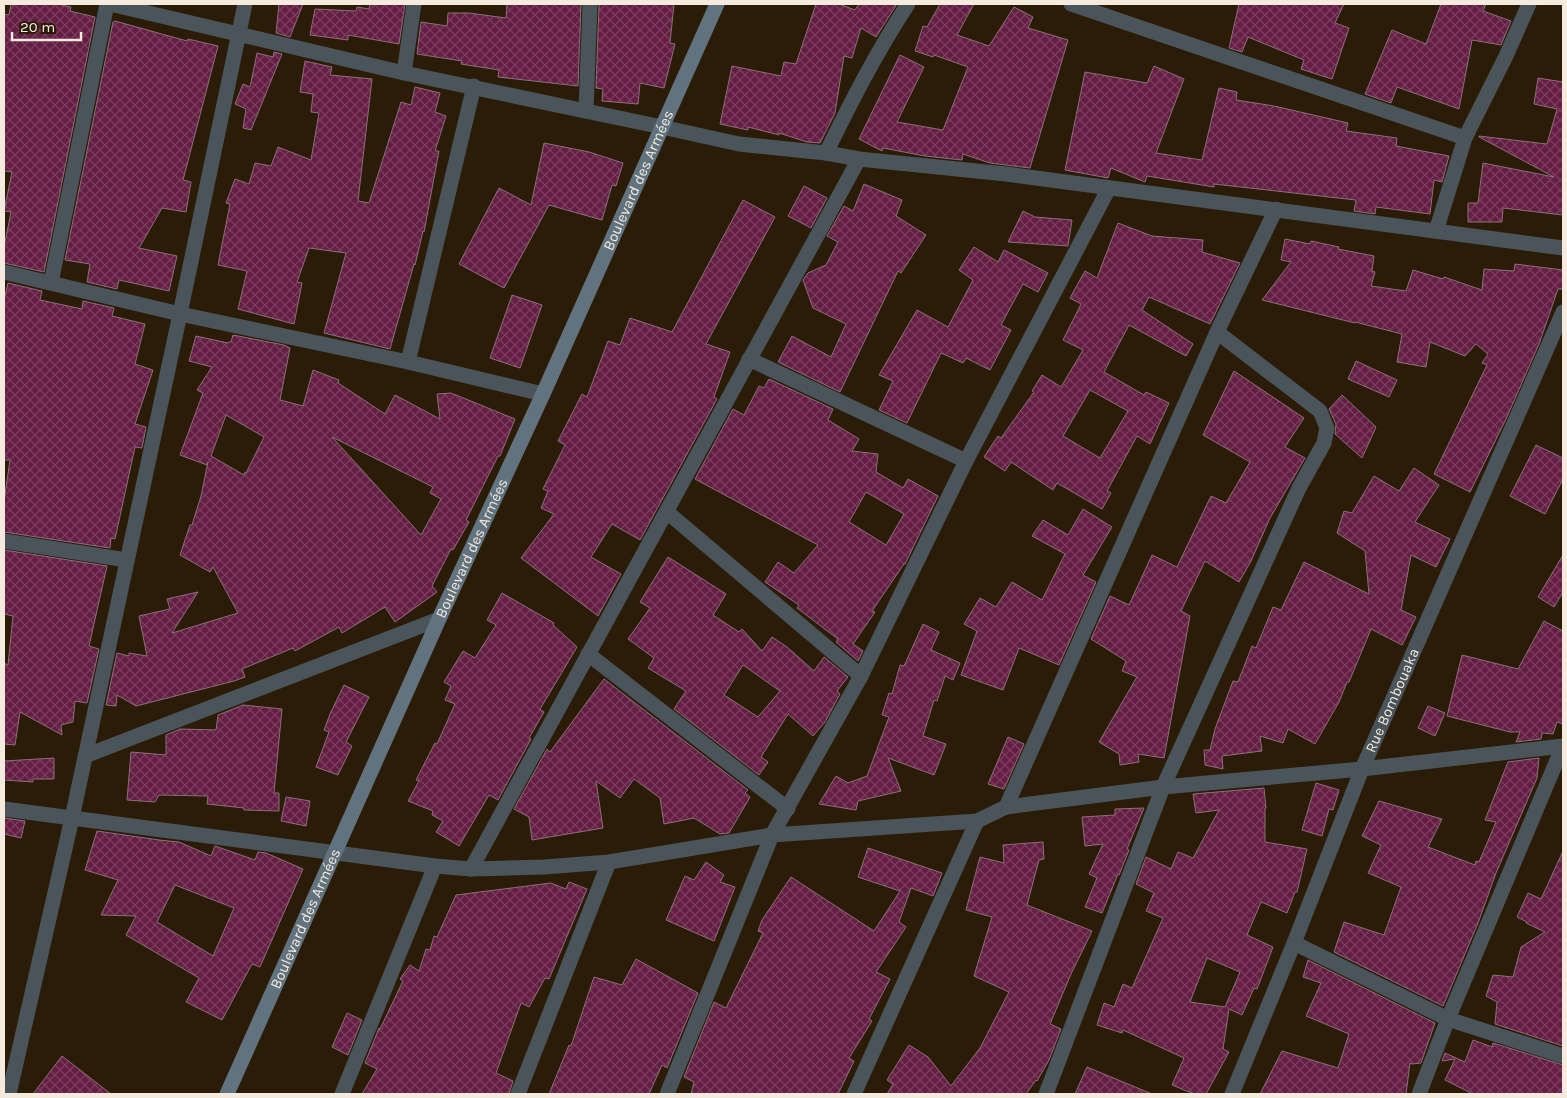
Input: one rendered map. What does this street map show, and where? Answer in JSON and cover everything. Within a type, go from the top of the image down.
[{"type":"main road","name":"Boulevard des Armées","points":[[227,1094],[717,4]]},
{"type":"street","points":[[51,283],[108,4],[404,73],[474,86],[739,144],[1006,174],[1276,208],[1436,232],[1563,248]]},
{"type":"street","points":[[23,1094],[8,1084],[72,818],[245,4]]},
{"type":"street","points":[[404,73],[414,4]]},
{"type":"street","points":[[586,111],[590,4]]},
{"type":"street","points":[[826,153],[864,75],[908,4]]},
{"type":"street","points":[[1071,4],[1465,138]]},
{"type":"street","points":[[1436,232],[1465,138],[1506,56],[1529,4]]},
{"type":"street","points":[[408,362],[474,86]]},
{"type":"street","points":[[471,869],[860,159]]},
{"type":"street","points":[[667,1094],[772,835],[861,676],[966,461],[1110,188]]},
{"type":"street","points":[[1006,807],[1217,332],[1276,208]]},
{"type":"street","points":[[4,272],[180,314],[408,362],[543,394]]},
{"type":"street","name":"Rue Bombouaka","points":[[1232,1094],[1362,770],[1563,312]]},
{"type":"street","points":[[1046,1094],[1163,788],[1295,497],[1324,444],[1326,428],[1320,411],[1217,332]]},
{"type":"street","points":[[749,359],[966,461]]},
{"type":"street","points":[[667,512],[861,676]]},
{"type":"street","points":[[4,541],[127,560]]},
{"type":"street","points":[[85,756],[439,619]]},
{"type":"street","points":[[588,654],[788,808]]},
{"type":"street","points":[[4,809],[435,866],[471,869],[544,867],[609,862],[772,835],[977,821],[1006,807],[1163,788],[1362,770],[1563,746],[1448,1019],[1420,1094]]},
{"type":"street","points":[[854,1094],[977,821]]},
{"type":"street","points":[[518,1094],[609,862]]},
{"type":"street","points":[[342,1094],[435,866]]},
{"type":"street","points":[[1294,943],[1448,1019],[1563,1056]]},
{"type":"building","points":[[11,4],[57,4],[71,7],[70,11],[95,17],[44,272],[4,263],[4,247],[11,212],[4,211],[12,172],[4,171],[4,14],[9,15]]},
{"type":"building","points":[[279,4],[303,4],[290,37],[276,33]]},
{"type":"building","points":[[370,4],[405,4],[399,44],[348,35],[348,40],[310,35],[315,9],[356,11],[357,7],[369,9]]},
{"type":"building","points":[[507,4],[581,4],[578,86],[498,77],[499,70],[461,64],[462,61],[417,54],[421,22],[447,26],[448,13],[469,13],[506,18]]},
{"type":"building","points":[[599,4],[674,4],[670,43],[675,44],[664,88],[640,83],[638,104],[602,101],[603,89],[596,88]]},
{"type":"building","points":[[816,4],[839,4],[855,10],[859,4],[897,4],[876,37],[861,28],[852,58],[844,56],[835,113],[820,143],[807,142],[779,133],[779,135],[748,127],[748,130],[720,124],[732,66],[781,76],[784,62],[796,64]]},
{"type":"building","points":[[940,4],[974,4],[957,35],[989,46],[1014,7],[1033,17],[1028,28],[1068,40],[1030,168],[990,163],[963,154],[962,160],[925,156],[883,148],[882,151],[859,139],[900,55],[924,67],[897,122],[943,130],[968,67],[934,55],[933,57],[915,51],[923,26],[927,27]]},
{"type":"building","points":[[1239,4],[1344,4],[1335,23],[1349,28],[1332,79],[1301,69],[1304,60],[1248,37],[1242,52],[1229,48]]},
{"type":"building","points":[[1441,4],[1486,4],[1483,11],[1511,21],[1501,45],[1472,40],[1459,109],[1397,87],[1391,103],[1365,94],[1392,30],[1426,44]]},
{"type":"building","points":[[113,22],[187,41],[188,39],[218,46],[183,180],[191,182],[186,212],[162,208],[139,248],[177,256],[169,291],[119,280],[117,289],[87,282],[90,264],[65,260]]},
{"type":"building","points":[[274,52],[282,54],[251,130],[243,128],[246,109],[235,104],[243,84],[250,87],[257,53],[273,57]]},
{"type":"building","points":[[305,61],[332,67],[330,75],[372,79],[358,201],[369,203],[401,102],[411,105],[415,87],[440,93],[435,112],[446,116],[435,151],[439,151],[424,232],[390,349],[324,333],[346,253],[309,248],[297,282],[302,283],[294,324],[238,309],[247,271],[218,265],[230,204],[226,203],[235,179],[249,184],[255,163],[271,166],[278,147],[311,160],[319,113],[311,112],[313,94],[300,92]]},
{"type":"building","points":[[1154,66],[1184,79],[1156,153],[1202,160],[1219,88],[1237,92],[1236,100],[1274,106],[1348,123],[1346,131],[1397,138],[1396,146],[1449,156],[1442,182],[1434,180],[1430,214],[1376,207],[1375,214],[1354,211],[1356,200],[1214,184],[1214,187],[1147,176],[1145,182],[1111,168],[1108,178],[1065,170],[1085,72],[1147,83]]},
{"type":"building","points":[[1538,78],[1563,82],[1563,215],[1503,208],[1502,222],[1468,222],[1468,203],[1478,203],[1483,163],[1554,177],[1479,137],[1547,144],[1557,109],[1534,104]]},
{"type":"building","points":[[544,143],[589,152],[623,163],[616,186],[612,185],[602,220],[549,205],[504,288],[459,264],[499,188],[531,205]]},
{"type":"building","points":[[864,184],[902,200],[896,216],[926,235],[901,273],[898,271],[840,392],[778,362],[792,336],[831,357],[846,324],[813,308],[803,280],[808,273],[826,265],[838,242],[827,236],[844,206],[853,211]]},
{"type":"building","points":[[804,186],[827,198],[811,228],[788,216]]},
{"type":"building","points":[[743,200],[775,217],[706,344],[730,352],[714,397],[717,399],[640,540],[612,524],[591,557],[621,574],[598,616],[521,558],[554,514],[541,508],[548,491],[543,489],[565,445],[558,441],[582,394],[587,397],[608,341],[620,345],[630,318],[672,332]]},
{"type":"building","points":[[1023,211],[1035,217],[1072,220],[1068,246],[1008,242]]},
{"type":"building","points":[[1118,223],[1152,236],[1203,240],[1202,252],[1240,263],[1210,324],[1149,297],[1142,310],[1193,344],[1186,356],[1129,325],[1104,372],[1144,395],[1146,392],[1169,403],[1150,444],[1137,436],[1107,491],[1111,493],[1102,509],[1057,483],[1053,490],[1011,462],[1005,471],[984,457],[998,436],[1001,438],[1034,392],[1032,391],[1042,375],[1061,387],[1083,350],[1063,340],[1081,304],[1070,298],[1085,271],[1097,278]],"holes":[[[1090,390],[1128,411],[1100,458],[1063,436]]]},
{"type":"building","points":[[1285,239],[1310,244],[1311,241],[1339,247],[1338,249],[1374,256],[1372,271],[1375,272],[1371,286],[1406,291],[1413,270],[1443,279],[1444,277],[1482,290],[1484,269],[1514,271],[1515,264],[1563,270],[1563,289],[1558,289],[1539,344],[1506,419],[1470,492],[1434,474],[1487,365],[1482,363],[1488,354],[1476,344],[1465,356],[1430,342],[1426,367],[1397,362],[1402,334],[1262,300],[1291,262],[1281,260]]},
{"type":"building","points":[[974,247],[998,262],[1004,250],[1048,273],[1038,292],[1023,284],[1001,325],[1011,330],[990,370],[966,358],[963,363],[941,353],[907,423],[879,410],[893,381],[879,375],[917,310],[948,327],[973,280],[959,270]]},
{"type":"building","points":[[8,283],[42,291],[40,300],[82,309],[83,301],[114,308],[112,316],[145,324],[135,364],[153,370],[135,424],[146,427],[142,448],[135,447],[115,539],[111,538],[110,548],[4,532],[4,501],[10,460],[4,460],[4,300]]},
{"type":"building","points":[[512,295],[542,305],[520,368],[490,358]]},
{"type":"building","points":[[233,335],[284,345],[290,348],[280,400],[303,406],[313,370],[339,380],[338,383],[385,414],[395,395],[440,419],[437,394],[451,393],[515,419],[500,456],[498,456],[466,520],[469,522],[453,550],[451,549],[432,586],[437,592],[395,622],[385,607],[342,633],[339,627],[295,651],[293,648],[242,669],[245,677],[234,681],[136,706],[117,695],[116,706],[106,705],[117,653],[129,656],[129,653],[147,656],[139,616],[170,609],[167,599],[198,592],[172,633],[238,613],[213,567],[210,572],[180,555],[201,496],[208,462],[207,465],[180,455],[203,393],[197,390],[212,367],[189,361],[196,336],[231,342]],"holes":[[[226,415],[264,437],[244,475],[211,456]],[[332,437],[433,487],[430,493],[441,499],[421,535]]]},
{"type":"building","points":[[1356,361],[1397,380],[1389,397],[1348,379]]},
{"type":"building","points":[[1234,371],[1304,418],[1285,447],[1305,458],[1270,518],[1251,561],[1239,582],[1205,561],[1181,611],[1190,616],[1164,758],[1138,754],[1139,762],[1120,765],[1119,754],[1099,742],[1137,677],[1122,671],[1126,661],[1091,639],[1110,596],[1129,605],[1152,555],[1177,567],[1211,496],[1226,503],[1250,462],[1203,435]]},
{"type":"building","points":[[769,379],[833,409],[828,420],[859,439],[852,451],[878,454],[876,472],[903,488],[908,479],[938,496],[905,564],[872,611],[875,612],[853,644],[863,651],[858,661],[836,642],[838,639],[797,608],[799,605],[765,582],[778,562],[794,573],[818,545],[695,479],[733,409],[744,415],[759,386],[764,388]],"holes":[[[866,492],[904,514],[886,545],[849,522]]]},
{"type":"building","points":[[1342,395],[1376,427],[1362,458],[1335,434],[1336,424],[1329,409]]},
{"type":"building","points":[[1536,445],[1563,458],[1563,479],[1545,514],[1510,496]]},
{"type":"building","points":[[1414,468],[1439,485],[1415,522],[1450,539],[1436,567],[1411,555],[1401,610],[1416,617],[1402,645],[1371,629],[1349,682],[1347,682],[1339,702],[1315,744],[1288,729],[1283,743],[1260,736],[1262,751],[1222,756],[1223,769],[1205,765],[1204,750],[1210,750],[1215,729],[1233,681],[1238,682],[1252,646],[1256,648],[1273,607],[1281,610],[1304,562],[1369,594],[1365,551],[1337,533],[1344,511],[1352,513],[1374,476],[1399,491]]},
{"type":"building","points":[[1083,509],[1112,527],[1083,575],[1096,582],[1059,665],[1019,648],[1003,690],[961,675],[977,631],[964,624],[980,598],[996,607],[1012,582],[1042,600],[1065,554],[1032,536],[1043,520],[1068,535]]},
{"type":"building","points":[[4,550],[107,566],[89,646],[99,649],[87,703],[75,701],[73,722],[61,725],[62,735],[20,712],[15,745],[4,744],[4,663],[8,665],[13,616],[4,614]]},
{"type":"building","points":[[1563,555],[1563,592],[1554,607],[1538,597]]},
{"type":"building","points":[[668,557],[726,594],[713,615],[739,632],[742,629],[762,651],[772,637],[787,647],[814,671],[824,657],[848,677],[837,691],[840,694],[825,722],[813,736],[788,714],[761,757],[768,762],[759,775],[674,709],[686,691],[648,668],[654,658],[628,639],[650,608],[640,602]],"holes":[[[743,665],[780,691],[758,717],[724,695]]]},
{"type":"building","points":[[502,593],[554,623],[553,625],[577,647],[540,709],[544,712],[498,800],[489,795],[459,846],[436,832],[443,821],[432,815],[433,811],[408,801],[419,781],[416,780],[435,743],[437,744],[455,704],[445,700],[451,686],[444,682],[463,651],[475,658],[496,625],[487,620]]},
{"type":"building","points":[[1544,621],[1563,631],[1563,724],[1557,722],[1553,734],[1542,733],[1541,739],[1516,742],[1520,732],[1510,732],[1447,716],[1462,655],[1518,669]]},
{"type":"building","points":[[923,624],[939,632],[931,650],[960,663],[953,680],[945,676],[937,701],[934,700],[923,736],[946,744],[934,775],[888,758],[901,791],[858,801],[856,810],[819,804],[836,776],[848,783],[867,776],[889,717],[882,715],[889,693],[892,694],[900,665],[904,666]]},
{"type":"building","points":[[604,679],[748,790],[745,793],[750,797],[729,833],[720,834],[694,818],[664,824],[660,798],[634,779],[620,798],[596,781],[603,828],[532,840],[529,817],[514,809],[547,749],[550,752]]},
{"type":"building","points":[[344,685],[369,697],[346,742],[352,746],[338,775],[316,767],[329,732],[324,730]]},
{"type":"building","points":[[243,705],[282,709],[274,793],[279,793],[279,811],[244,810],[244,808],[207,804],[208,796],[159,795],[155,802],[127,800],[131,752],[166,755],[166,735],[180,729],[216,730],[218,715]]},
{"type":"building","points":[[1428,706],[1445,713],[1435,736],[1418,728]]},
{"type":"building","points":[[1008,737],[1024,744],[1004,789],[988,784]]},
{"type":"building","points":[[54,758],[54,779],[33,779],[33,782],[4,780],[4,761]]},
{"type":"building","points":[[1539,758],[1537,778],[1496,873],[1478,923],[1443,1006],[1334,952],[1344,922],[1384,935],[1401,887],[1368,873],[1381,845],[1362,836],[1379,801],[1442,819],[1428,847],[1475,865],[1476,861],[1479,862],[1496,822],[1485,820],[1508,762]]},
{"type":"building","points":[[1316,783],[1339,790],[1333,810],[1329,809],[1322,836],[1302,830]]},
{"type":"building","points":[[1264,788],[1266,808],[1265,842],[1307,849],[1297,892],[1295,892],[1287,913],[1261,902],[1247,935],[1273,947],[1257,989],[1254,988],[1242,1015],[1229,1009],[1223,1049],[1229,1052],[1206,1094],[1194,1094],[1172,1085],[1184,1058],[1123,1030],[1122,1033],[1097,1025],[1104,1003],[1114,1007],[1123,984],[1132,988],[1163,918],[1146,911],[1154,893],[1136,884],[1146,857],[1171,869],[1178,852],[1193,858],[1219,810],[1196,813],[1193,794]],"holes":[[[1207,958],[1240,972],[1225,1007],[1190,1002]]]},
{"type":"building","points":[[286,797],[310,801],[306,826],[281,821]]},
{"type":"building","points":[[1144,808],[1127,849],[1129,850],[1119,875],[1102,913],[1085,907],[1097,878],[1089,874],[1103,844],[1085,846],[1082,817],[1115,815],[1115,809]]},
{"type":"building","points":[[4,818],[25,821],[21,838],[4,834]]},
{"type":"building","points":[[97,831],[179,842],[211,856],[215,846],[255,860],[258,852],[266,853],[303,869],[260,967],[252,964],[222,1020],[186,1002],[199,978],[126,935],[136,916],[101,915],[118,880],[85,870]],"holes":[[[175,885],[234,908],[213,956],[157,922]]]},
{"type":"building","points":[[1043,842],[1044,859],[1039,860],[1027,905],[1092,931],[1050,1024],[1061,1029],[1049,1060],[1037,1081],[1026,1094],[887,1094],[893,1084],[887,1080],[909,1045],[928,1057],[951,1086],[980,1048],[1009,992],[974,976],[992,917],[966,910],[980,857],[1004,863],[1003,845]]},
{"type":"building","points":[[868,848],[942,873],[933,896],[911,888],[899,922],[906,927],[876,972],[890,979],[869,1019],[872,1021],[849,1058],[854,1061],[838,1094],[691,1094],[694,1082],[684,1077],[714,1002],[726,1008],[763,933],[758,931],[762,920],[791,877],[874,931],[900,891],[858,877]]},
{"type":"building","points":[[1563,851],[1563,1046],[1495,1024],[1497,1002],[1486,996],[1493,975],[1513,977],[1521,947],[1545,932],[1517,917],[1528,893],[1541,899]]},
{"type":"building","points":[[706,862],[724,875],[720,882],[735,887],[714,941],[666,920],[685,876],[694,880]]},
{"type":"building","points":[[569,882],[587,889],[549,979],[545,978],[529,1007],[521,1003],[496,1073],[513,1081],[509,1094],[362,1094],[377,1069],[365,1063],[379,1028],[403,981],[400,979],[410,965],[419,971],[426,949],[430,950],[434,936],[437,937],[456,895],[551,883],[566,889]]},
{"type":"building","points":[[636,959],[698,993],[667,1068],[662,1065],[649,1094],[549,1094],[569,1045],[571,1046],[594,977],[622,985]]},
{"type":"building","points":[[1308,960],[1435,1023],[1421,1063],[1410,1063],[1406,1094],[1260,1094],[1282,1051],[1338,1068],[1349,1034],[1306,1016],[1321,983],[1303,977]]},
{"type":"building","points":[[347,1013],[362,1020],[348,1055],[332,1047]]},
{"type":"building","points":[[1473,1040],[1492,1047],[1493,1043],[1563,1065],[1563,1094],[1473,1094],[1445,1080],[1455,1059],[1442,1061],[1445,1053],[1465,1062]]},
{"type":"building","points":[[62,1056],[111,1094],[33,1094]]},
{"type":"building","points":[[1087,1067],[1152,1094],[1075,1094]]}]
